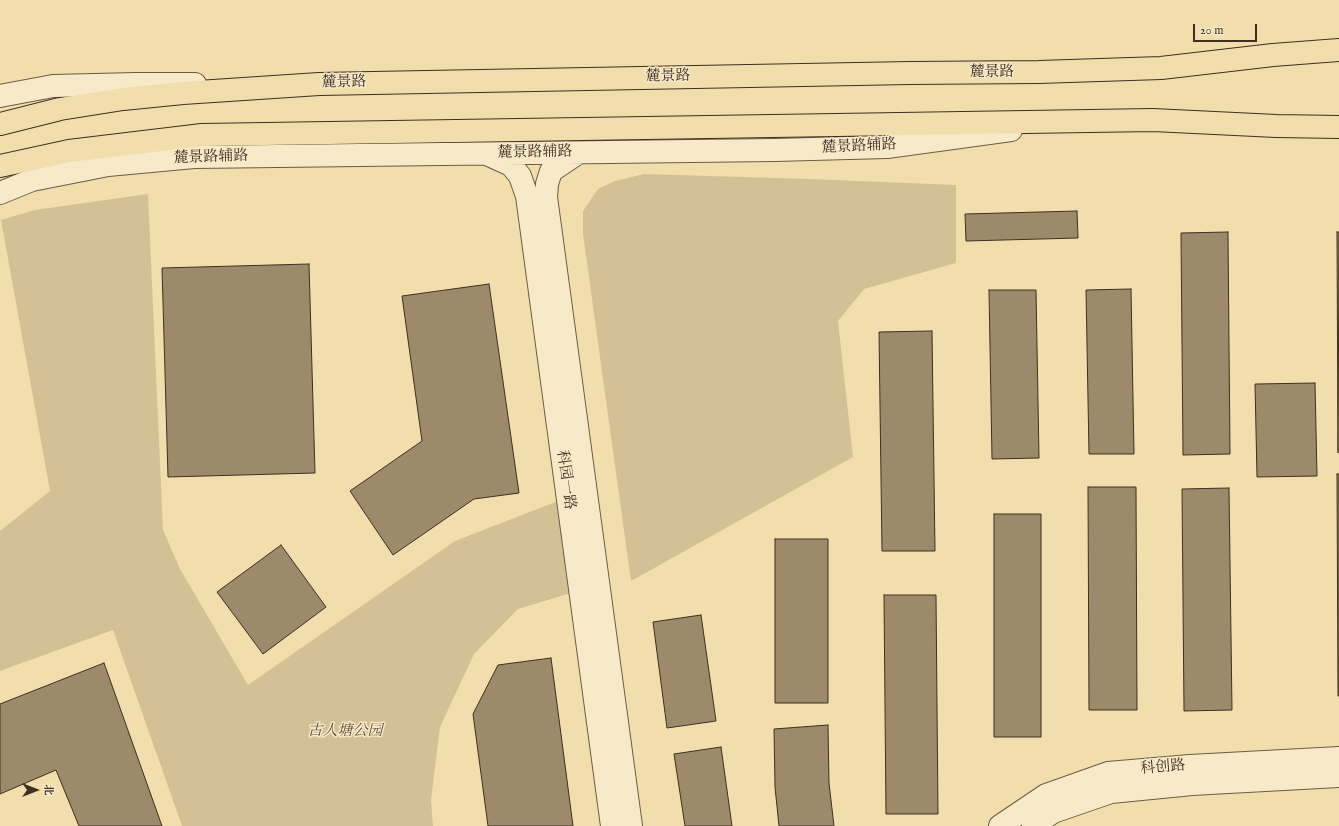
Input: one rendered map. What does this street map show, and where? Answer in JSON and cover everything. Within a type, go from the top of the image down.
[{"type":"highway","name":"麓景路","points":[[0,124],[60,110],[122,99],[183,93],[328,84],[902,73],[1039,72],[1161,68],[1273,55],[1339,50]]},
{"type":"highway","points":[[0,166],[70,151],[202,135],[1153,120],[1339,128]]},
{"type":"street","points":[[0,96],[60,86],[136,84],[328,84]]},
{"type":"street","name":"麓景路辅路","points":[[0,193],[32,180],[108,165],[194,157],[578,153],[887,147],[1072,121]]},
{"type":"street","name":"科园一路","points":[[578,153],[551,171],[547,184],[546,198],[631,826]]},
{"type":"street","name":"科园一路","points":[[486,154],[511,165],[520,176],[527,196],[612,826]]},
{"type":"street","name":"科创路","points":[[1000,826],[1046,795],[1108,773],[1190,766],[1339,758]]},
{"type":"street","name":"科创路","points":[[1033,826],[1053,812],[1111,792],[1192,784],[1339,776]]},
{"type":"green space","points":[[644,174],[956,185],[956,263],[864,289],[838,321],[853,457],[631,581],[583,234],[583,211],[598,189],[615,181]]},
{"type":"green space","name":"古人塘公园","points":[[148,194],[163,530],[180,569],[248,685],[455,541],[558,501],[571,593],[518,609],[474,654],[440,727],[431,800],[433,826],[182,826],[113,630],[0,671],[0,531],[50,491],[1,220],[35,210]]},
{"type":"building","points":[[1077,211],[1078,238],[966,241],[965,214]]},
{"type":"building","points":[[1228,232],[1230,454],[1183,455],[1181,233]]},
{"type":"building","points":[[1337,232],[1339,232],[1338,453]]},
{"type":"building","points":[[309,264],[315,473],[168,477],[162,268]]},
{"type":"building","points":[[489,284],[519,493],[474,499],[393,555],[350,491],[422,441],[402,296]]},
{"type":"building","points":[[1131,289],[1134,454],[1089,454],[1086,290]]},
{"type":"building","points":[[989,290],[1036,290],[1039,458],[992,459]]},
{"type":"building","points":[[932,331],[935,551],[882,551],[879,332]]},
{"type":"building","points":[[1315,383],[1317,476],[1257,477],[1255,384]]},
{"type":"building","points":[[1337,474],[1339,474],[1339,696],[1338,696]]},
{"type":"building","points":[[1088,487],[1136,487],[1137,710],[1089,710]]},
{"type":"building","points":[[1229,488],[1232,710],[1184,711],[1182,489]]},
{"type":"building","points":[[994,514],[1041,514],[1041,737],[994,737]]},
{"type":"building","points":[[775,539],[828,539],[828,703],[775,703]]},
{"type":"building","points":[[281,545],[326,607],[263,654],[217,592]]},
{"type":"building","points":[[884,595],[936,595],[938,814],[886,814]]},
{"type":"building","points":[[701,615],[716,721],[667,728],[653,622]]},
{"type":"building","points":[[551,658],[573,826],[488,826],[473,714],[498,665]]},
{"type":"building","points":[[104,663],[162,826],[79,826],[56,770],[0,794],[0,704]]},
{"type":"building","points":[[828,725],[829,783],[834,826],[779,826],[775,787],[774,729]]},
{"type":"building","points":[[721,747],[732,826],[685,826],[674,754]]}]
